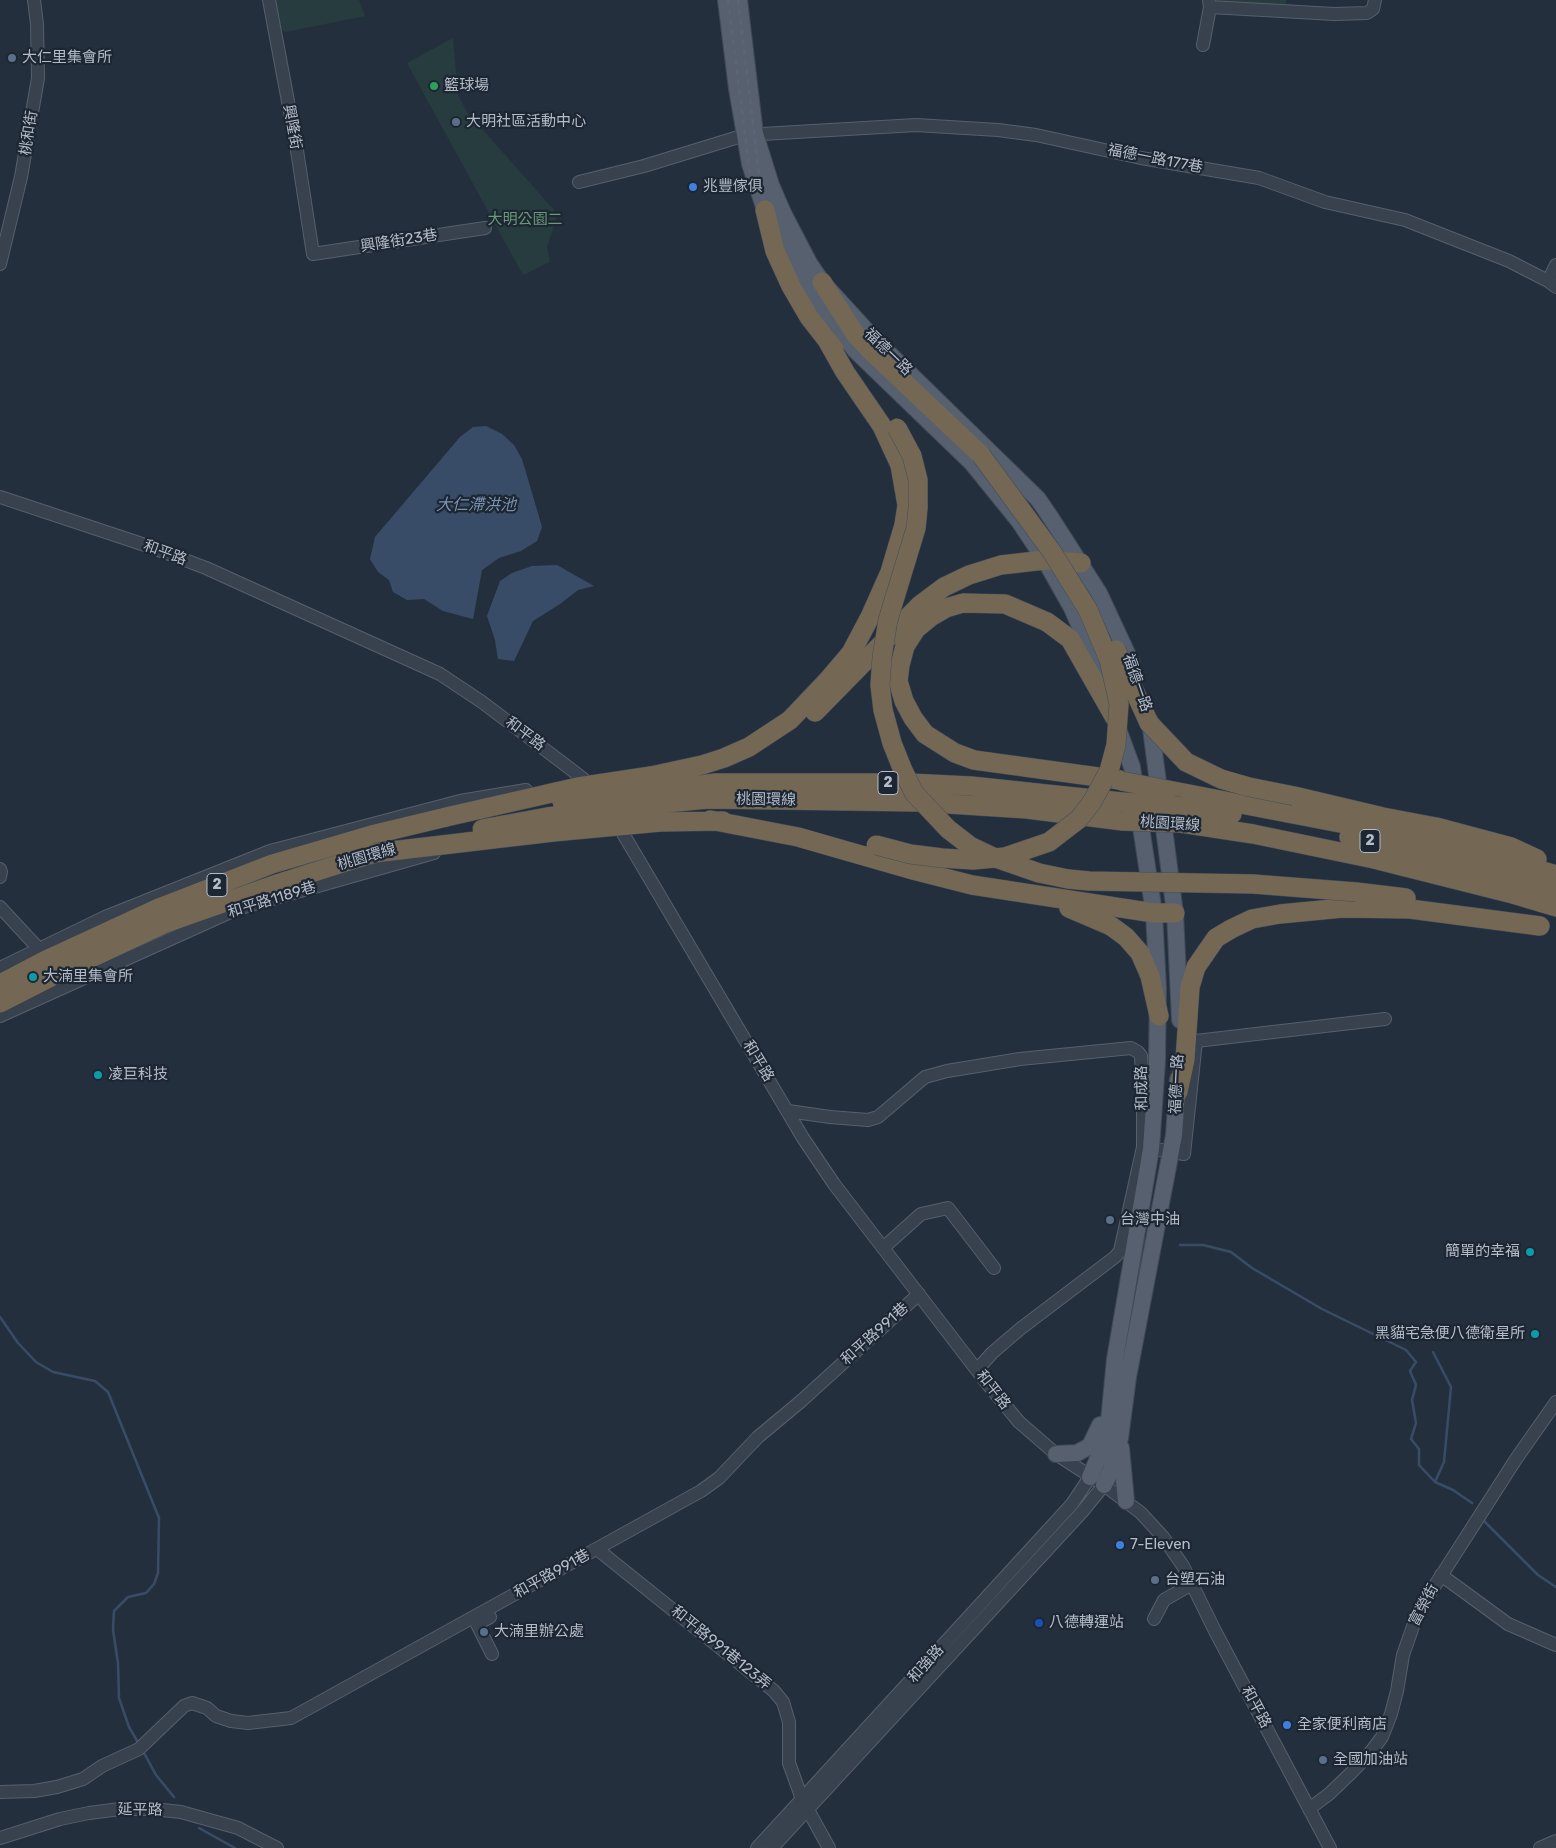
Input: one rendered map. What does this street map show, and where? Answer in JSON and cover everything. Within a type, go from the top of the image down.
[{"type":"highway","points":[[765,210],[775,250],[791,286],[809,317],[882,406],[897,428],[912,456],[918,480],[916,528],[888,620],[880,685],[883,710],[902,768],[914,792],[948,829],[970,846],[993,857],[1039,873],[1068,879],[1253,884],[1356,892],[1441,901],[1548,927]]},
{"type":"highway","points":[[822,282],[868,349],[999,471],[1019,492],[1046,527],[1094,603],[1149,724],[1186,762],[1221,780],[1249,788],[1436,827],[1510,847],[1556,868]]},
{"type":"highway","points":[[655,798],[702,765],[749,747],[790,720],[851,653],[870,617],[890,572],[904,525],[907,506],[900,465],[882,426],[845,372],[827,340]]},
{"type":"highway","points":[[710,820],[772,822],[910,854],[973,860],[1005,857],[1049,842],[1079,819],[1092,802],[1109,771],[1116,745],[1119,704],[1109,660],[1088,610],[1052,552],[981,455]]},
{"type":"highway","points":[[655,798],[708,770],[760,750],[800,725],[920,605],[944,587],[969,575],[1001,565],[1045,560],[1081,563]]},
{"type":"highway","points":[[1115,718],[1070,639],[1048,622],[1005,604],[963,603],[946,608],[916,629],[905,646],[898,681],[904,701],[913,718],[925,734],[954,753],[974,760],[1121,781],[1423,839],[1477,851],[1556,875]]},
{"type":"highway","name":"桃園環線","points":[[0,1003],[166,923],[280,883],[374,854],[553,832],[655,798],[716,783],[909,783],[971,786],[1122,802],[1180,814],[1253,834],[1374,859],[1509,893],[1556,907]]},
{"type":"highway","name":"桃園環線","points":[[0,984],[44,960],[161,907],[272,864],[371,835],[578,787],[655,798],[918,802],[1026,809],[1123,821],[1180,814],[1250,818],[1374,842],[1440,858],[1556,892]]},
{"type":"highway","points":[[655,798],[710,820],[798,836],[913,870],[972,885],[1154,913],[1175,913]]},
{"type":"highway","points":[[1017,892],[1072,909],[1111,926],[1126,937],[1140,953],[1150,976],[1159,1016]]},
{"type":"highway","points":[[1178,1092],[1185,1060],[1190,987],[1196,967],[1216,938],[1252,919],[1280,914],[1344,908],[1419,910],[1548,927]]},
{"type":"main road","name":"福德一路","points":[[726,0],[750,135],[798,244],[822,282],[874,339],[1038,499],[1099,593],[1140,685],[1152,728],[1175,913],[1180,1028],[1178,1092],[1171,1153],[1128,1377],[1120,1438],[1111,1470],[1097,1481]]},
{"type":"main road","name":"福德一路","points":[[739,0],[750,135],[750,164],[765,210],[819,305],[856,350],[972,463],[1019,521],[1045,560],[1072,608],[1099,668],[1132,767],[1154,913],[1159,1016],[1157,1070],[1115,1359],[1109,1421],[1099,1456],[1097,1481]]},
{"type":"main road","points":[[1031,539],[1038,546],[1045,548],[1054,540],[1059,530]]},
{"type":"main road","points":[[1056,1454],[1077,1453],[1090,1446],[1101,1421],[1115,1359]]},
{"type":"main road","points":[[1120,1438],[1126,1501]]},
{"type":"street","name":"桃和街","points":[[0,264],[21,177],[38,78],[38,24],[34,0]]},
{"type":"street","name":"興隆街","points":[[269,0],[297,150],[313,254]]},
{"type":"street","points":[[1203,45],[1209,3],[1334,14],[1367,13],[1373,9],[1375,0]]},
{"type":"street","name":"福德一路177巷","points":[[579,182],[644,166],[750,135],[916,125],[998,130],[1036,135],[1141,158],[1259,178],[1325,202],[1405,220],[1509,261],[1552,284]]},
{"type":"street","name":"興隆街23巷","points":[[313,254],[485,228]]},
{"type":"street","points":[[1552,284],[1556,266]]},
{"type":"street","name":"和平路","points":[[0,497],[148,546],[206,568],[440,674],[482,702],[586,781],[618,824],[788,1111],[834,1184],[1019,1422],[1056,1454],[1126,1501],[1141,1513],[1163,1537],[1183,1566],[1330,1848]]},
{"type":"street","points":[[0,968],[105,917],[270,851],[460,801],[586,781]]},
{"type":"street","name":"和平路1189巷","points":[[0,1016],[237,909],[436,852],[618,824]]},
{"type":"street","points":[[0,869],[0,877]]},
{"type":"street","points":[[0,907],[38,949]]},
{"type":"street","points":[[977,1370],[992,1353],[1020,1329],[1115,1257],[1120,1251],[1146,1148],[1184,1154],[1196,1041],[1385,1019]]},
{"type":"street","name":"和成路","points":[[788,1111],[830,1118],[868,1120],[878,1117],[925,1077],[947,1071],[1020,1059],[1131,1048],[1141,1056],[1146,1148]]},
{"type":"street","points":[[883,1248],[921,1214],[948,1208],[994,1268]]},
{"type":"street","name":"和平路991巷","points":[[0,1792],[34,1791],[57,1787],[83,1779],[102,1766],[142,1746],[184,1706],[192,1704],[206,1708],[216,1716],[231,1721],[248,1723],[291,1718],[701,1491],[719,1478],[758,1437],[800,1402],[919,1294]]},
{"type":"street","name":"富榮街","points":[[1309,1809],[1329,1794],[1358,1766],[1382,1737],[1392,1714],[1398,1691],[1403,1655],[1418,1612],[1516,1459],[1556,1402]]},
{"type":"street","name":"和強路","points":[[772,1848],[805,1804],[1072,1504],[1097,1481]]},
{"type":"street","name":"和平路991巷123弄","points":[[597,1549],[774,1691],[783,1702],[789,1722],[789,1764],[805,1804],[829,1848]]},
{"type":"street","points":[[1441,1575],[1508,1624],[1556,1646]]},
{"type":"street","points":[[1154,1619],[1164,1600],[1192,1584]]},
{"type":"street","points":[[492,1654],[477,1624],[498,1612]]},
{"type":"street","name":"和強路","points":[[757,1848],[805,1804]]},
{"type":"street","name":"延平路","points":[[0,1838],[60,1819],[89,1813],[120,1809],[153,1809],[181,1812],[238,1828],[278,1848]]},
{"type":"street","points":[[1540,1848],[1556,1841]]},
{"type":"green space","points":[[274,0],[359,0],[365,16],[285,32],[279,27]]},
{"type":"green space","points":[[1286,0],[1286,6],[1213,1]]},
{"type":"green space","name":"大明公園二","points":[[453,38],[458,95],[467,112],[553,209],[557,216],[547,247],[550,262],[523,275],[407,63]]},
{"type":"water","name":"大仁滯洪池","points":[[486,426],[502,434],[514,445],[522,459],[542,527],[537,541],[521,551],[499,558],[482,570],[473,619],[443,611],[424,599],[407,600],[393,592],[389,580],[378,572],[370,559],[375,537],[460,437],[473,427]]},
{"type":"water","points":[[557,565],[594,586],[578,590],[533,621],[514,661],[498,659],[495,640],[487,616],[500,581],[512,573],[532,566]]},
{"type":"waterway","points":[[1180,1245],[1203,1245],[1231,1252],[1252,1268],[1322,1309],[1406,1350],[1416,1362],[1410,1371],[1416,1385],[1412,1400],[1416,1423],[1411,1439],[1419,1449],[1419,1465],[1435,1482],[1453,1490],[1472,1503]]},
{"type":"waterway","points":[[0,1317],[18,1343],[36,1362],[53,1372],[95,1381],[108,1392],[159,1518],[158,1573],[154,1584],[146,1593],[128,1597],[114,1611],[113,1630],[118,1663],[119,1698],[129,1727],[139,1744]]},
{"type":"waterway","points":[[1433,1352],[1451,1387],[1444,1462],[1435,1482]]},
{"type":"waterway","points":[[1484,1521],[1538,1575],[1556,1587]]},
{"type":"waterway","points":[[143,1751],[156,1775],[174,1797]]},
{"type":"waterway","points":[[199,1828],[235,1848]]},
{"type":"railway","points":[[728,0],[752,191]]},
{"type":"railway","points":[[738,0],[761,190]]},
{"type":"place","name":"大仁里集會所","points":[[12,58]]},
{"type":"place","name":"籃球場","points":[[434,86]]},
{"type":"place","name":"大明社區活動中心","points":[[456,122]]},
{"type":"place","name":"兆豐傢俱","points":[[693,187]]},
{"type":"place","name":"大湳里集會所","points":[[33,977]]},
{"type":"place","name":"凌巨科技","points":[[98,1075]]},
{"type":"place","name":"台灣中油","points":[[1110,1220]]},
{"type":"place","name":"簡單的幸福","points":[[1530,1252]]},
{"type":"place","name":"黑貓宅急便八德衛星所","points":[[1535,1334]]},
{"type":"place","name":"7-Eleven","points":[[1120,1545]]},
{"type":"place","name":"台塑石油","points":[[1155,1580]]},
{"type":"place","name":"八德轉運站","points":[[1039,1623]]},
{"type":"place","name":"大湳里辦公處","points":[[484,1632]]},
{"type":"place","name":"全家便利商店","points":[[1287,1725]]},
{"type":"place","name":"全國加油站","points":[[1323,1760]]}]
